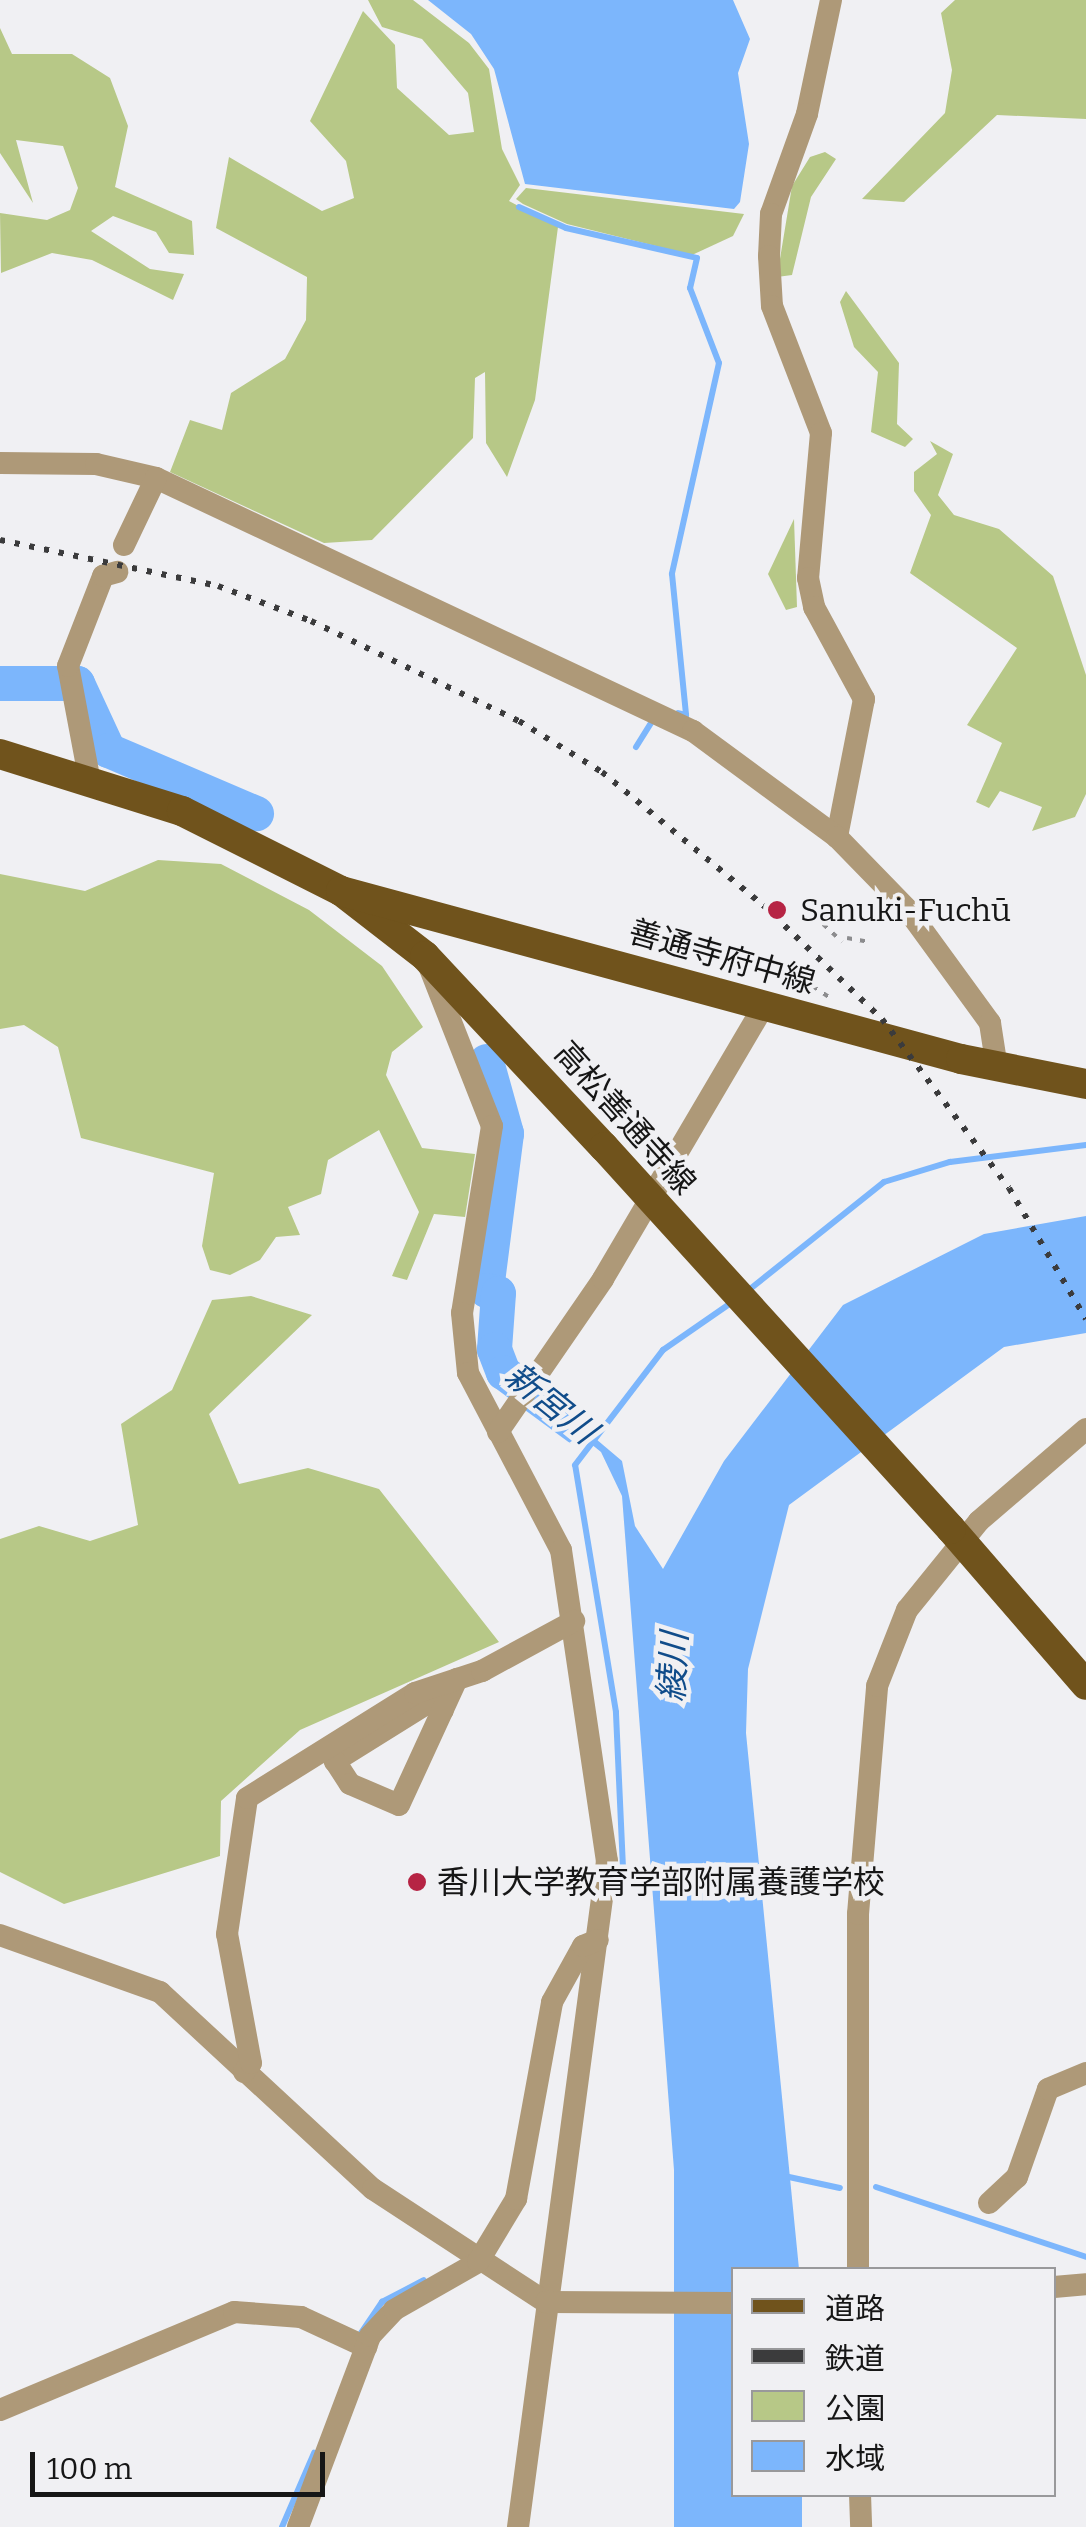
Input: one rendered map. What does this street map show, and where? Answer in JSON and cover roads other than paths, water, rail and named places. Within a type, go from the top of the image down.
[{"type":"main road","name":"高松善通寺線","points":[[0,754],[90,782],[269,849],[341,891],[425,956],[604,1146],[1086,1685]]},
{"type":"main road","name":"善通寺府中線","points":[[341,891],[446,913],[763,1008],[996,1068],[1086,1084]]},
{"type":"main road","points":[[425,956],[430,923],[446,913]]},
{"type":"street","points":[[831,0],[807,114],[771,214],[769,256],[772,306],[821,432],[814,607],[864,699],[837,837]]},
{"type":"street","points":[[0,463],[96,464],[156,478],[622,694],[693,731],[837,837],[966,983],[990,1023],[996,1068]]},
{"type":"street","points":[[124,545],[156,478]]},
{"type":"street","points":[[90,782],[69,683],[103,576],[117,572]]},
{"type":"street","points":[[425,956],[492,1126],[462,1314],[474,1396],[498,1432],[561,1550],[607,1861],[518,2527]]},
{"type":"street","points":[[498,1432],[528,1391],[763,1008]]},
{"type":"street","points":[[858,2267],[868,1729],[907,1610],[956,1536],[1086,1429]]},
{"type":"street","points":[[244,2072],[251,2063],[227,1934],[247,1798],[402,1700],[458,1680],[574,1621]]},
{"type":"street","points":[[443,1710],[428,1703],[335,1761],[350,1784],[399,1805],[458,1680]]},
{"type":"street","points":[[3,1938],[160,1992],[373,2189],[478,2262],[546,2302],[621,2308],[731,2303]]},
{"type":"street","points":[[298,2527],[358,2344],[394,2310],[478,2262],[516,2199],[552,2002],[583,1946],[598,1940]]},
{"type":"street","points":[[989,2203],[1017,2178],[1048,2089],[1086,2072]]},
{"type":"street","points":[[1056,2288],[1086,2284]]},
{"type":"street","points":[[0,2410],[234,2312],[301,2317],[358,2344]]},
{"type":"street","points":[[860,2497],[861,2527]]},
{"type":"water","points":[[428,0],[733,0],[750,39],[738,73],[749,144],[740,202],[734,209],[525,184],[494,69],[471,34]]},
{"type":"water","name":"綾川","points":[[1086,1216],[1086,1333],[1004,1347],[789,1505],[748,1669],[746,1733],[799,2267],[731,2267],[731,2497],[802,2497],[802,2527],[674,2527],[674,2170],[622,1496],[601,1452],[539,1402],[544,1395],[622,1461],[635,1526],[663,1569],[724,1461],[843,1305],[984,1234]]},
{"type":"waterway","points":[[519,207],[566,228],[697,258],[690,288],[719,363],[672,574],[686,715],[678,713]]},
{"type":"waterway","name":"新宮川","points":[[0,683],[77,683],[108,750],[256,813]]},
{"type":"waterway","points":[[636,747],[654,718]]},
{"type":"waterway","name":"新宮川","points":[[486,1061],[506,1133],[486,1290],[498,1293],[494,1349],[503,1372],[578,1427]]},
{"type":"waterway","points":[[745,1293],[884,1182],[950,1162],[1086,1145]]},
{"type":"waterway","points":[[623,1868],[616,1712],[575,1465],[663,1350],[731,1303]]},
{"type":"waterway","points":[[789,2177],[840,2188]]},
{"type":"waterway","points":[[876,2187],[1086,2257]]},
{"type":"waterway","points":[[357,2339],[382,2302],[424,2280]]},
{"type":"waterway","points":[[282,2527],[314,2453]]},
{"type":"railway","points":[[0,540],[218,586],[311,621],[519,721],[602,772],[763,905],[882,1019],[1009,1188],[1086,1319]]},
{"type":"place","name":"Sanuki-Fuchū","points":[[777,910]]},
{"type":"place","name":"香川大学教育学部附属養護学校","points":[[417,1882]]}]
